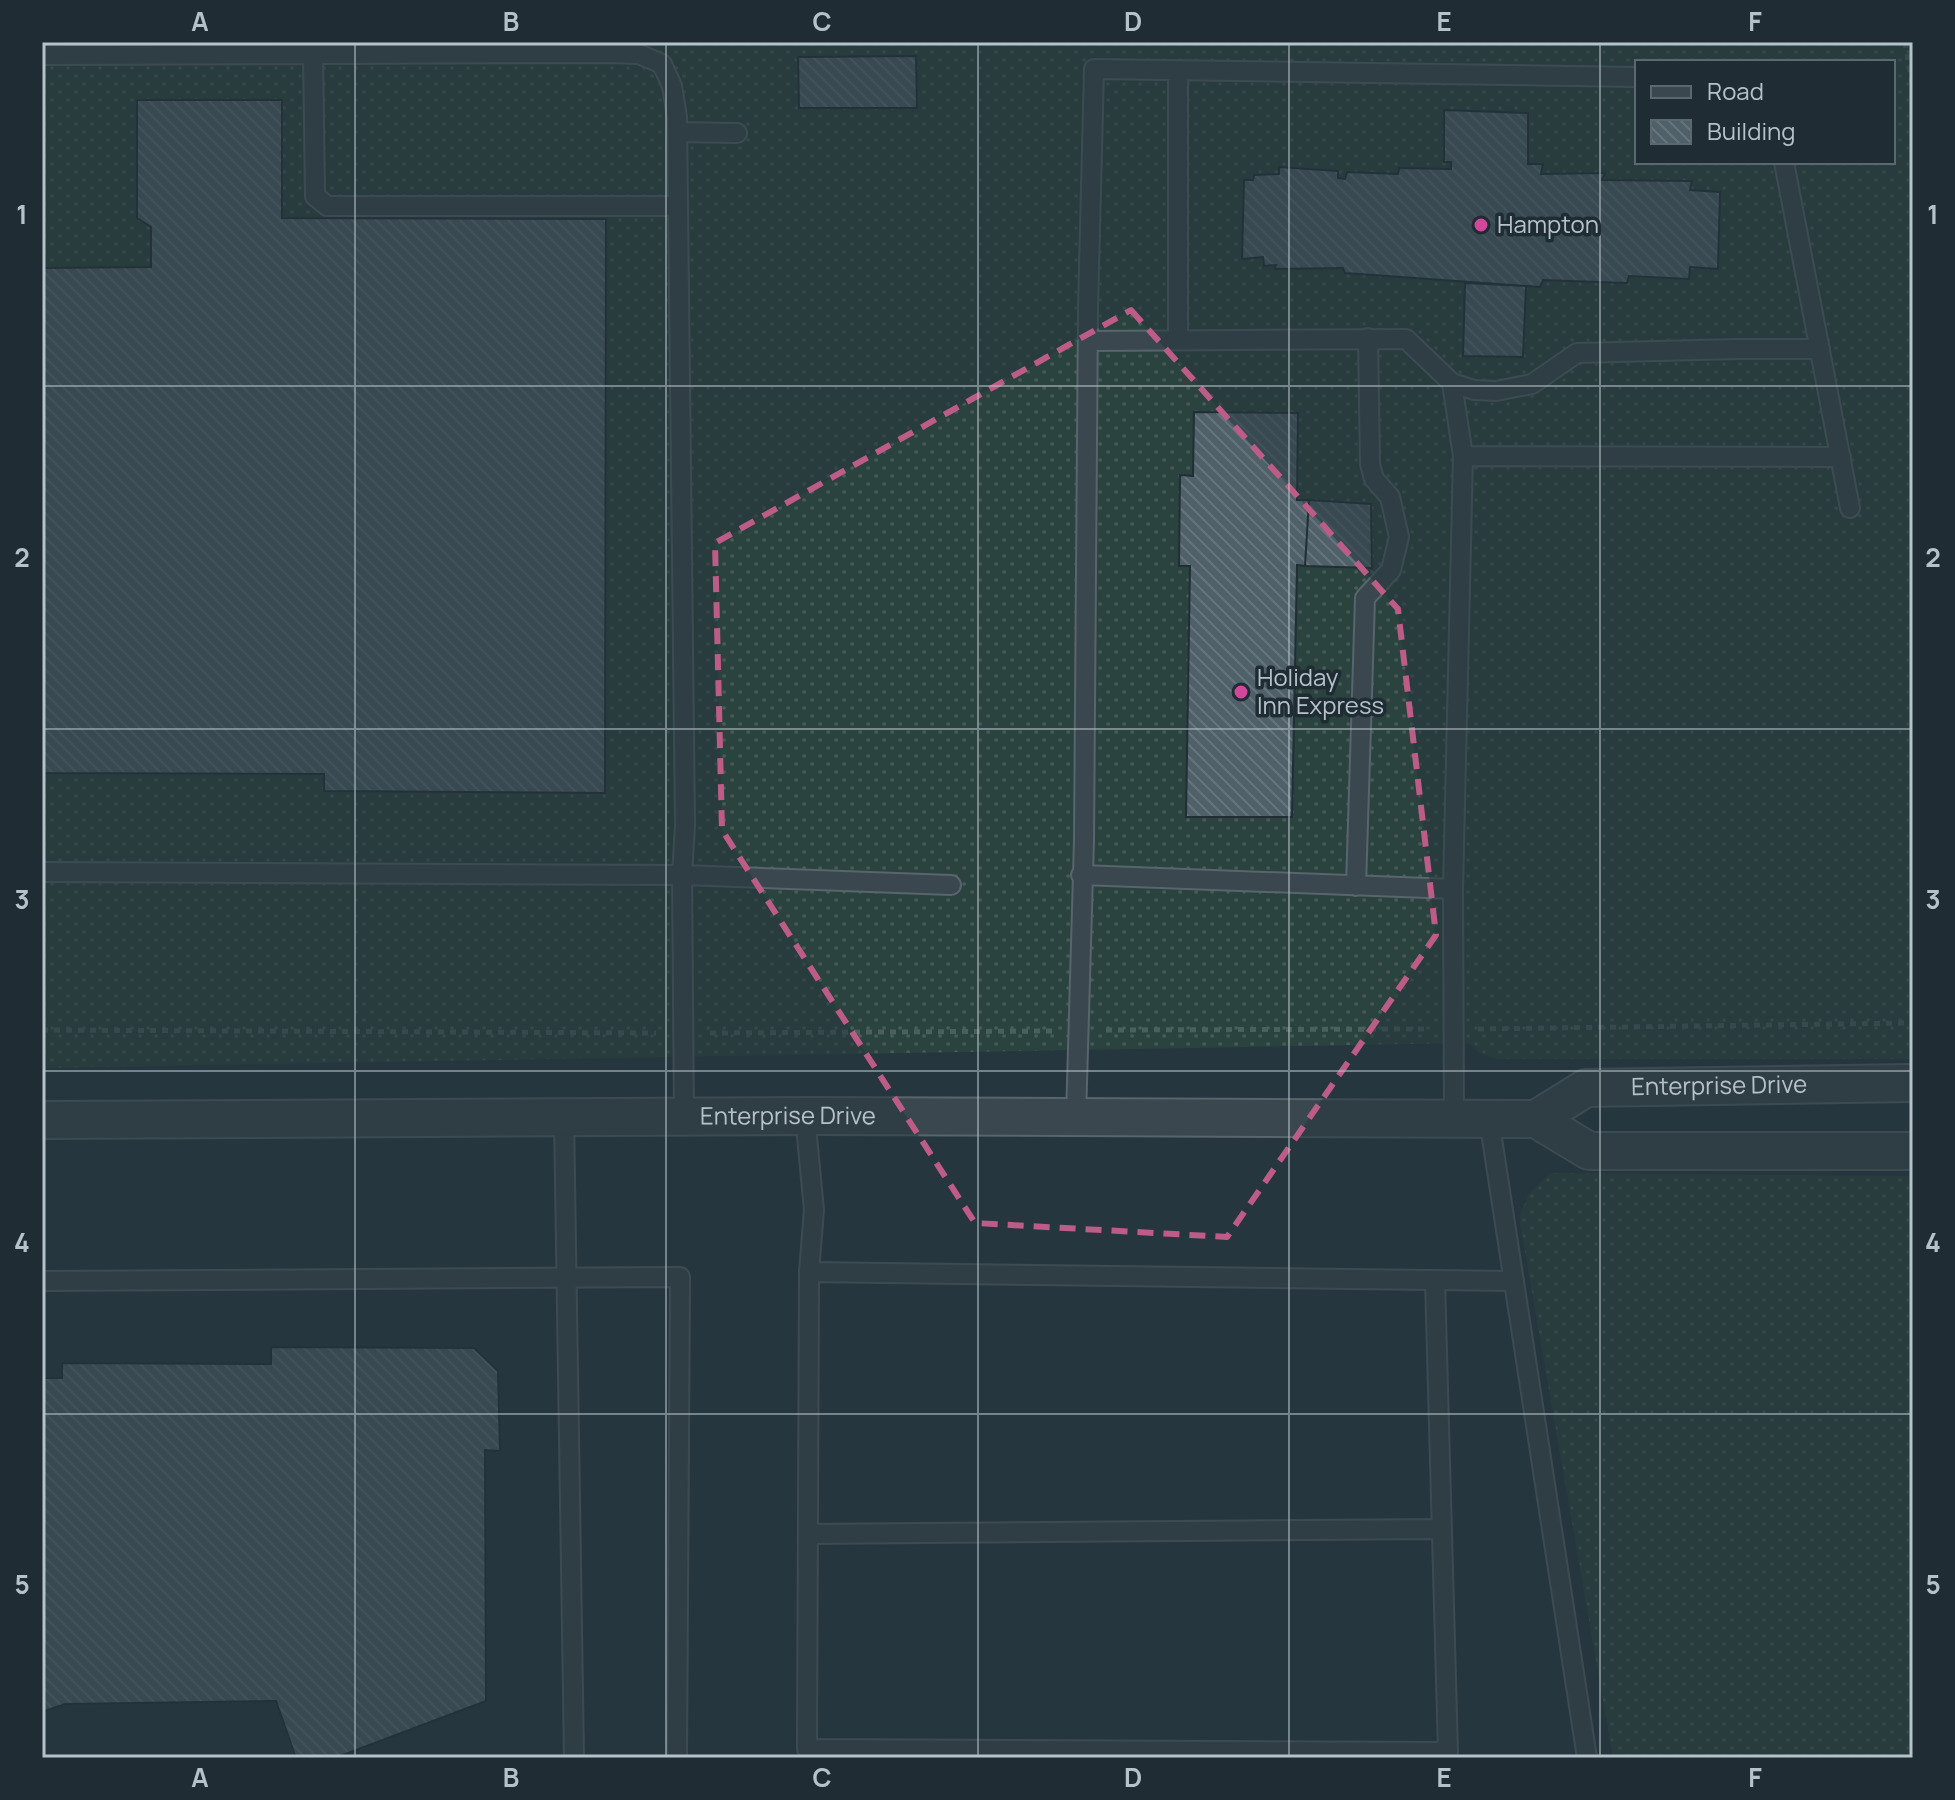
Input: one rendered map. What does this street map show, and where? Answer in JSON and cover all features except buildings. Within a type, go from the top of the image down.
[{"type":"street","name":"Enterprise Drive","points":[[42,1120],[805,1116],[1536,1119],[1586,1088],[1913,1083]]},
{"type":"street","points":[[1536,1119],[1589,1151],[1913,1151]]},
{"type":"lane","points":[[313,54],[315,196],[327,206],[678,206]]},
{"type":"lane","points":[[42,55],[639,54],[662,64],[672,86],[678,132],[685,810],[682,875],[684,1117]]},
{"type":"lane","points":[[1076,1118],[1094,69],[1635,77]]},
{"type":"lane","points":[[1178,72],[1178,340]]},
{"type":"lane","points":[[678,132],[737,133]]},
{"type":"lane","points":[[1784,164],[1850,508]]},
{"type":"lane","points":[[1356,886],[1365,598],[1391,570],[1399,537],[1390,497],[1374,479],[1370,464],[1368,338]]},
{"type":"lane","points":[[1089,341],[1406,339],[1452,383],[1474,390],[1496,391],[1532,384],[1577,353],[1820,349]]},
{"type":"lane","points":[[1452,383],[1463,456],[1453,889],[1471,1119],[1514,1281],[1587,1758]]},
{"type":"lane","points":[[1463,456],[1841,457]]},
{"type":"lane","points":[[42,872],[682,875],[951,885]]},
{"type":"lane","points":[[1081,875],[1453,889]]},
{"type":"lane","points":[[805,1116],[814,1210],[809,1272],[808,1754],[1424,1755],[1448,1752],[1435,1280]]},
{"type":"lane","points":[[564,1117],[574,1758]]},
{"type":"lane","points":[[809,1272],[1514,1281]]},
{"type":"lane","points":[[42,1281],[680,1277],[677,1758]]},
{"type":"lane","points":[[808,1534],[1442,1529]]},
{"type":"path","points":[[1905,42],[1913,89]]},
{"type":"path","points":[[1468,1029],[1913,1023]]},
{"type":"path","points":[[42,1030],[684,1033],[1419,1029]]},
{"type":"highlighted area","points":[[1131,310],[1398,609],[1436,935],[1227,1237],[975,1223],[722,830],[715,543]]},
{"type":"green space","points":[[42,42],[1913,42],[1913,1059],[1498,1059],[1480,1053],[1468,1043],[42,1068]]},
{"type":"green space","points":[[1550,1173],[1913,1176],[1913,1758],[1613,1758],[1519,1217],[1529,1194]]},
{"type":"place","name":"Hampton","points":[[1481,225]]},
{"type":"place","name":"Holiday Inn Express","points":[[1241,692]]}]
